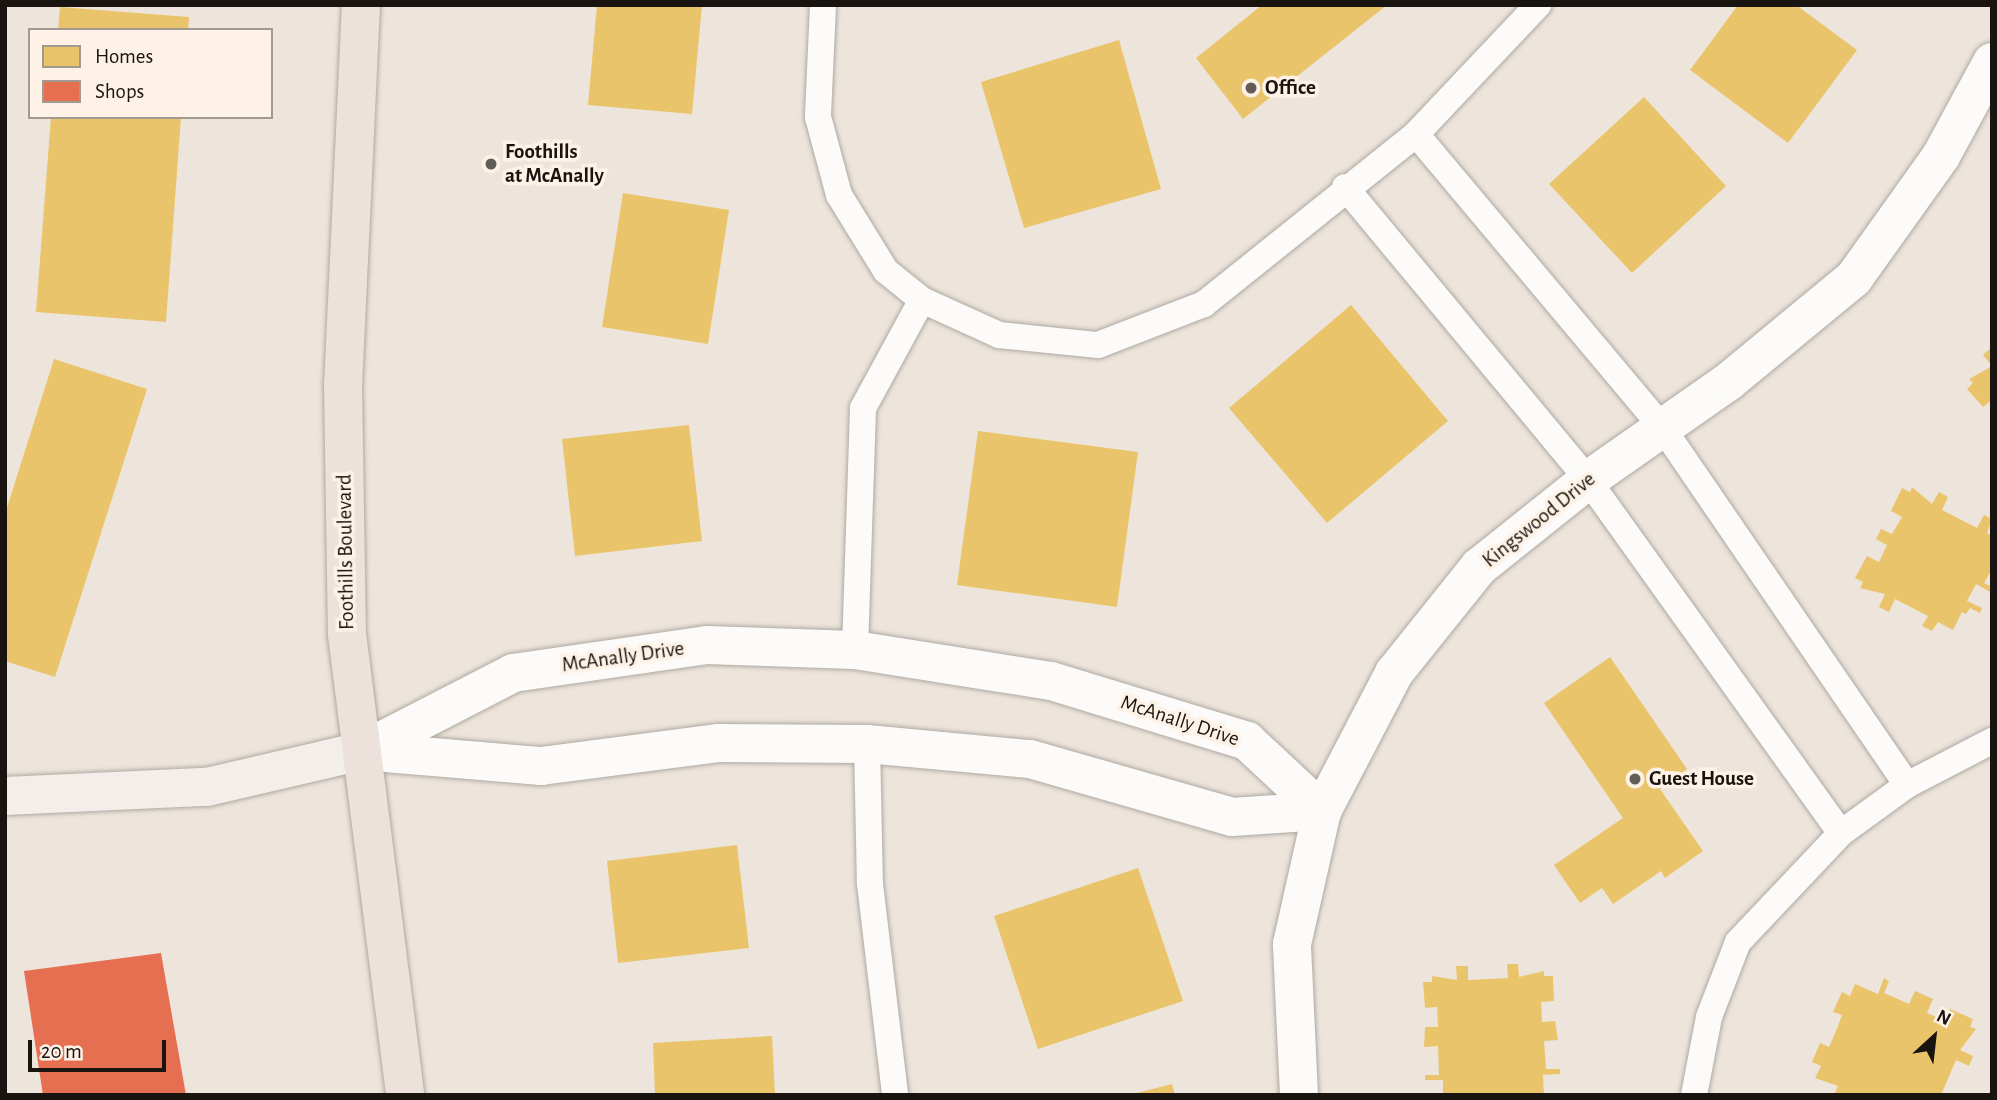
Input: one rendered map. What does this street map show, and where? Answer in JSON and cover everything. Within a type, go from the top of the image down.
[{"type":"main road","name":"Foothills Boulevard","points":[[360,5],[343,383],[347,634],[405,1095]]},
{"type":"street","name":"Kingswood Drive","points":[[1299,1095],[1292,944],[1322,811],[1394,673],[1479,567],[1588,480],[1728,382],[1854,278],[1941,156],[1992,62]]},
{"type":"street","name":"McAnally Drive","points":[[5,796],[207,787],[362,751],[513,673],[707,645],[855,650],[1051,681],[1247,741],[1322,811]]},
{"type":"street","name":"McAnally Drive","points":[[362,751],[541,766],[718,743],[867,744],[1030,759],[1233,817],[1322,811]]},
{"type":"lane","points":[[823,5],[818,117],[839,195],[886,271],[922,300],[999,335],[1098,345],[1205,303],[1345,187],[1416,134],[1538,5]]},
{"type":"lane","points":[[1416,134],[1662,427],[1907,785]]},
{"type":"lane","points":[[1345,187],[1588,480],[1841,833]]},
{"type":"lane","points":[[855,650],[863,408],[922,300]]},
{"type":"lane","points":[[1694,1095],[1709,1017],[1738,942],[1841,833],[1907,785],[1992,741]]},
{"type":"lane","points":[[867,744],[870,884],[895,1095]]},
{"type":"building: Homes","points":[[597,5],[702,5],[692,114],[588,105]]},
{"type":"building: Homes","name":"Office","points":[[1262,5],[1387,5],[1243,119],[1196,58]]},
{"type":"building: Homes","points":[[1738,5],[1796,5],[1857,50],[1788,143],[1690,70]]},
{"type":"building: Homes","points":[[60,7],[189,17],[188,28],[58,28]]},
{"type":"building: Homes","points":[[1119,40],[1161,189],[1024,228],[981,82]]},
{"type":"building: Homes","points":[[1644,97],[1726,186],[1632,273],[1549,184]]},
{"type":"building: Homes","points":[[51,119],[181,119],[166,322],[36,312]]},
{"type":"building: Homes","points":[[623,193],[729,210],[708,344],[602,327]]},
{"type":"building: Homes","points":[[1351,305],[1448,421],[1327,523],[1229,408]]},
{"type":"building: Homes","points":[[1992,347],[1992,366],[1983,355]]},
{"type":"building: Homes","points":[[54,359],[147,389],[55,677],[5,661],[5,514]]},
{"type":"building: Homes","points":[[1992,366],[1992,400],[1983,407],[1967,389],[1973,383],[1969,379]]},
{"type":"building: Homes","points":[[689,425],[702,541],[575,556],[562,439]]},
{"type":"building: Homes","points":[[978,431],[1138,452],[1117,607],[957,585]]},
{"type":"building: Homes","points":[[1912,487],[1932,504],[1939,492],[1948,497],[1942,510],[1977,528],[1984,515],[1992,519],[1987,533],[1992,536],[1992,569],[1984,583],[1992,587],[1992,593],[1976,584],[1967,601],[1982,608],[1980,613],[1970,608],[1966,614],[1962,612],[1953,630],[1938,622],[1932,631],[1922,626],[1928,616],[1895,599],[1889,612],[1879,607],[1885,594],[1860,588],[1863,582],[1855,578],[1867,556],[1879,562],[1887,545],[1876,539],[1881,529],[1892,534],[1902,517],[1891,511],[1902,488],[1910,492]]},
{"type":"building: Homes","name":"Guest House","points":[[1610,657],[1687,769],[1660,789],[1703,851],[1665,878],[1661,871],[1613,904],[1602,888],[1580,903],[1554,865],[1623,818],[1544,703]]},
{"type":"building: Homes","points":[[737,845],[749,948],[618,963],[607,861]]},
{"type":"building: Homes","points":[[1138,868],[1183,1001],[1038,1049],[994,916]]},
{"type":"building: Homes","points":[[1507,964],[1518,964],[1519,977],[1544,971],[1544,976],[1553,976],[1554,1001],[1541,1002],[1542,1022],[1555,1021],[1558,1040],[1544,1041],[1546,1069],[1560,1069],[1560,1074],[1543,1075],[1544,1095],[1443,1095],[1443,1080],[1425,1080],[1425,1075],[1439,1075],[1438,1046],[1424,1047],[1425,1027],[1438,1027],[1437,1007],[1425,1008],[1423,982],[1432,982],[1432,976],[1457,980],[1456,966],[1468,966],[1468,980],[1508,978]]},
{"type":"building: Homes","points":[[1884,978],[1889,981],[1884,993],[1909,1004],[1915,991],[1933,999],[1927,1013],[1945,1021],[1950,1009],[1973,1019],[1970,1027],[1976,1029],[1960,1050],[1973,1056],[1969,1066],[1956,1060],[1941,1095],[1834,1095],[1838,1086],[1815,1078],[1821,1066],[1812,1062],[1820,1043],[1829,1047],[1836,1031],[1842,1015],[1833,1012],[1842,992],[1850,996],[1855,984],[1878,994]]},
{"type":"building: Homes","points":[[772,1036],[775,1095],[655,1095],[653,1043]]},
{"type":"building: Homes","points":[[1172,1084],[1175,1095],[1133,1095],[1133,1094]]},
{"type":"building: Shops","points":[[161,953],[186,1095],[43,1095],[24,971]]},
{"type":"place","name":"Office","points":[[1251,88]]},
{"type":"place","name":"Foothills at McAnally","points":[[491,164]]},
{"type":"place","name":"Guest House","points":[[1635,779]]}]
